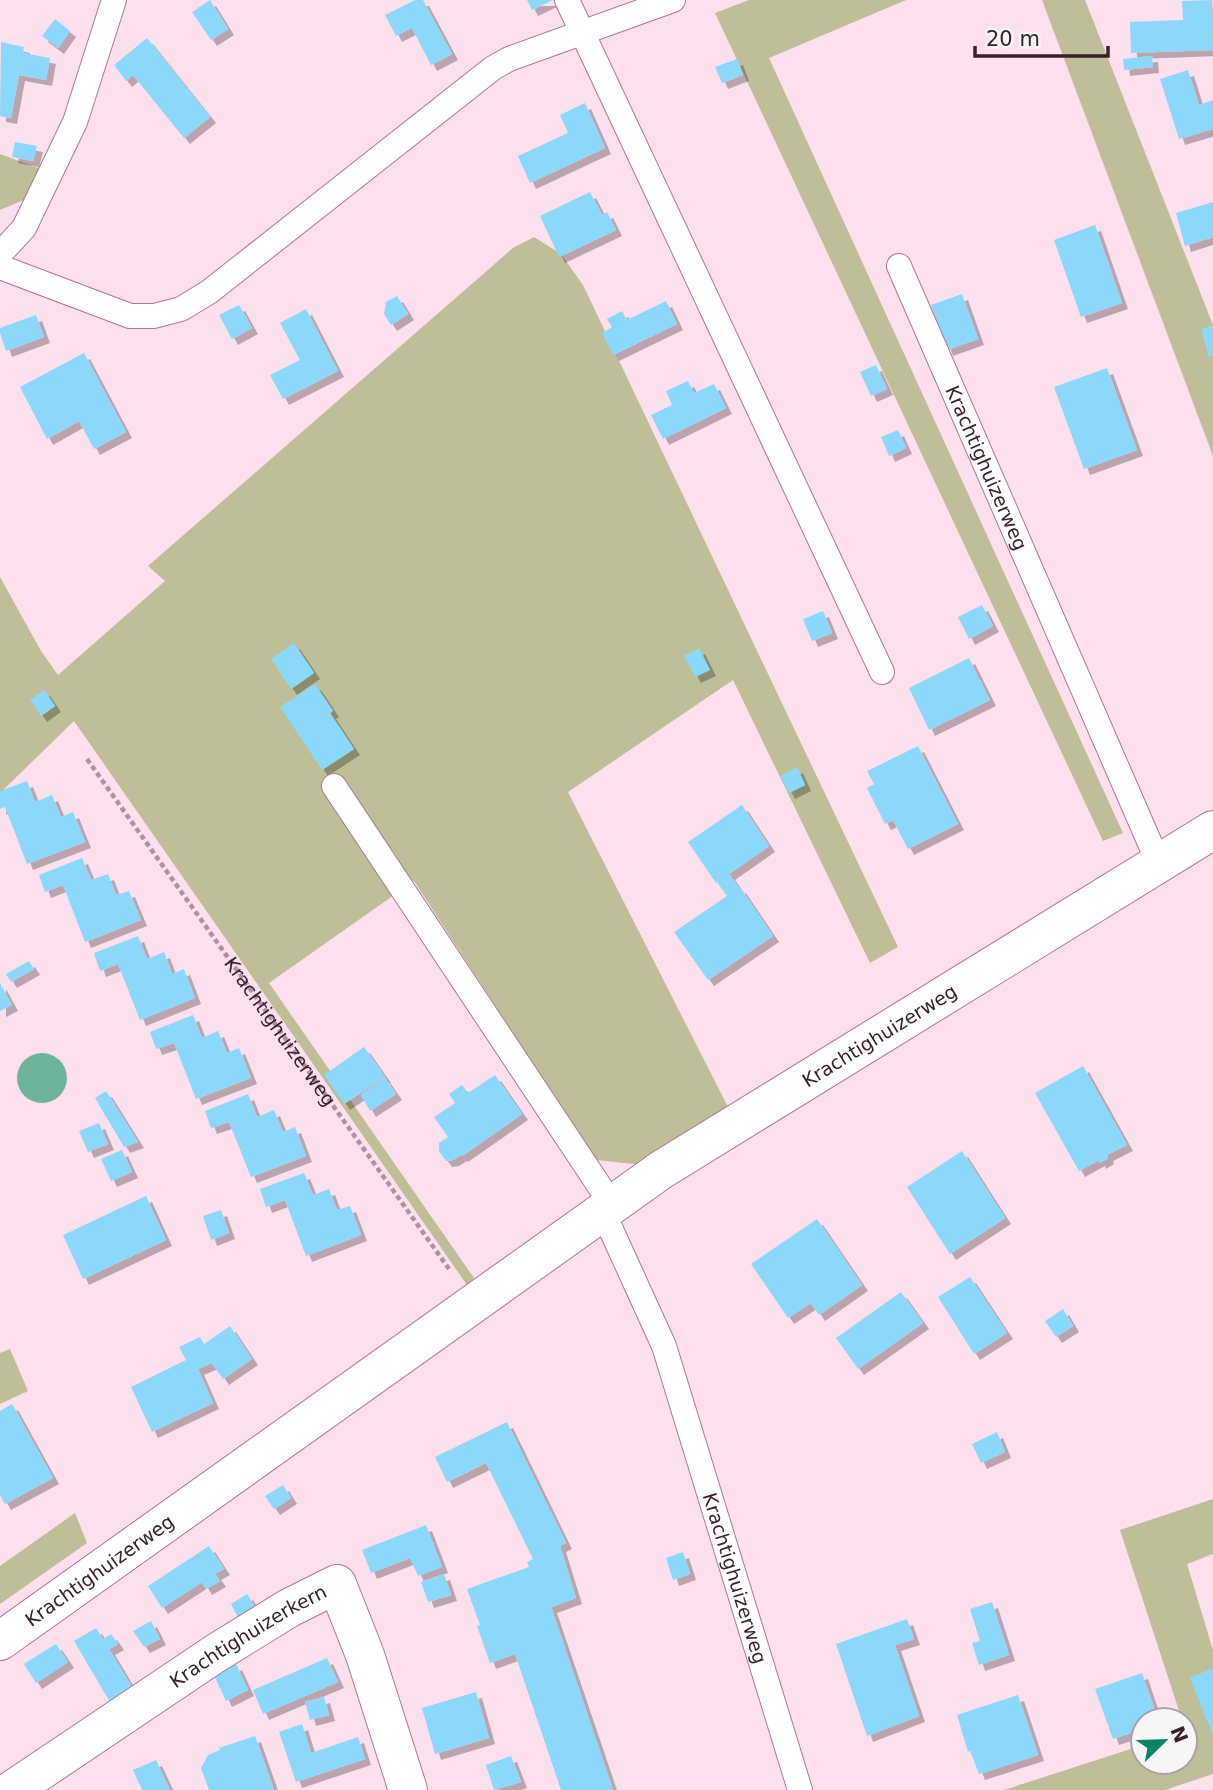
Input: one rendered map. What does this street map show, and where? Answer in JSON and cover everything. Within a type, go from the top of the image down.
[{"type":"street","name":"Krachtighuizerweg","points":[[0,1641],[673,1163],[1213,830]]},
{"type":"street","name":"Krachtighuizerkern","points":[[12,1790],[216,1653],[289,1608],[337,1584],[365,1655],[408,1790]]},
{"type":"lane","points":[[0,254],[24,228],[75,122],[114,0]]},
{"type":"lane","points":[[567,0],[882,672]]},
{"type":"lane","points":[[0,267],[130,316],[154,316],[180,309],[209,292],[493,68],[673,0]]},
{"type":"lane","name":"Krachtighuizerweg","points":[[899,266],[1159,864]]},
{"type":"lane","points":[[334,786],[608,1208]]},
{"type":"lane","name":"Krachtighuizerweg","points":[[608,1208],[664,1346],[800,1790]]},
{"type":"path","name":"Krachtighuizerweg","points":[[87,759],[474,1304]]},
{"type":"shaded area","points":[[749,0],[906,0],[769,58],[1123,833],[1103,841],[715,13]]},
{"type":"shaded area","points":[[1042,0],[1085,0],[1213,325],[1213,456]]},
{"type":"shaded area","points":[[0,154],[41,169],[31,197],[0,210]]},
{"type":"shaded area","points":[[534,237],[561,254],[583,285],[898,947],[870,963],[733,680],[568,792],[728,1107],[643,1165],[596,1160],[414,881],[269,983],[474,1278],[467,1285],[74,721],[0,793],[0,577],[41,651],[58,675],[165,581],[148,566],[513,248]]},
{"type":"shaded area","points":[[42,1053],[60,1060],[67,1078],[60,1096],[42,1103],[24,1096],[17,1078],[24,1060]]},
{"type":"shaded area","points":[[10,1349],[28,1391],[0,1404],[0,1353]]},
{"type":"shaded area","points":[[1213,1499],[1213,1554],[1187,1564],[1213,1650],[1213,1774],[1165,1790],[1004,1790],[1129,1750],[1129,1776],[1199,1776],[1199,1706],[1177,1706],[1120,1530]]},
{"type":"shaded area","points":[[75,1513],[87,1543],[0,1604],[0,1566]]},
{"type":"building","points":[[210,0],[228,29],[211,40],[192,12]]},
{"type":"building","points":[[415,0],[423,0],[452,54],[431,65],[412,28],[396,36],[385,15]]},
{"type":"building","points":[[527,0],[553,0],[532,10]]},
{"type":"building","points":[[1212,0],[1213,50],[1131,53],[1130,22],[1183,20],[1182,1]]},
{"type":"building","points":[[55,19],[70,31],[58,48],[42,36]]},
{"type":"building","points":[[147,38],[210,117],[184,138],[133,75],[126,81],[114,65]]},
{"type":"building","points":[[1,42],[24,47],[23,53],[50,58],[46,80],[19,75],[11,118],[0,116]]},
{"type":"building","points":[[1152,56],[1153,67],[1124,70],[1123,59]]},
{"type":"building","points":[[737,59],[743,75],[722,83],[715,67]]},
{"type":"building","points":[[1188,70],[1199,105],[1213,100],[1213,129],[1179,139],[1160,79]]},
{"type":"building","points":[[585,103],[605,148],[530,183],[518,156],[568,133],[560,115]]},
{"type":"building","points":[[15,142],[37,146],[33,161],[12,157]]},
{"type":"building","points":[[590,192],[602,215],[607,212],[616,230],[559,257],[540,216]]},
{"type":"building","points":[[1213,202],[1213,237],[1185,246],[1176,213]]},
{"type":"building","points":[[1095,225],[1122,303],[1081,317],[1054,240]]},
{"type":"building","points":[[962,294],[978,339],[947,350],[931,305]]},
{"type":"building","points":[[397,296],[408,314],[391,325],[384,314],[386,302]]},
{"type":"building","points":[[666,301],[677,324],[613,355],[602,333],[612,327],[607,319],[622,311],[627,320]]},
{"type":"building","points":[[239,305],[252,328],[232,339],[219,315]]},
{"type":"building","points":[[306,309],[338,371],[283,399],[270,375],[300,360],[280,323]]},
{"type":"building","points":[[36,315],[44,337],[6,351],[0,328]]},
{"type":"building","points":[[1213,325],[1213,356],[1209,357],[1201,329]]},
{"type":"building","points":[[84,353],[126,432],[94,449],[79,421],[47,439],[20,387]]},
{"type":"building","points":[[876,365],[887,389],[871,396],[860,372]]},
{"type":"building","points":[[1107,368],[1137,450],[1084,469],[1054,387]]},
{"type":"building","points":[[688,381],[694,393],[714,384],[726,408],[663,439],[651,415],[672,405],[666,391]]},
{"type":"building","points":[[898,430],[906,448],[889,456],[881,437]]},
{"type":"building","points":[[982,605],[993,626],[969,639],[958,617]]},
{"type":"building","points":[[823,611],[832,633],[812,641],[803,619]]},
{"type":"building","points":[[294,643],[314,673],[291,689],[271,659]]},
{"type":"building","points":[[699,648],[710,670],[695,677],[684,656]]},
{"type":"building","points":[[969,658],[990,700],[929,730],[909,688]]},
{"type":"building","points":[[315,684],[354,749],[322,770],[280,707]]},
{"type":"building","points":[[44,690],[55,706],[41,716],[30,700]]},
{"type":"building","points":[[918,746],[958,824],[908,849],[893,820],[885,824],[867,788],[874,784],[867,771]]},
{"type":"building","points":[[797,767],[805,785],[789,793],[780,776]]},
{"type":"building","points":[[27,781],[35,802],[52,795],[61,817],[73,812],[85,842],[27,864],[5,807],[0,809],[0,791]]},
{"type":"building","points":[[742,805],[769,846],[729,874],[773,936],[708,980],[674,932],[727,896],[688,842]]},
{"type":"building","points":[[82,858],[91,880],[108,874],[116,895],[129,891],[141,920],[85,942],[63,885],[45,892],[39,875]]},
{"type":"building","points":[[138,936],[147,959],[164,952],[172,974],[184,969],[195,998],[140,1020],[118,964],[100,971],[94,953]]},
{"type":"building","points":[[29,961],[34,969],[11,982],[6,974]]},
{"type":"building","points":[[0,983],[12,1005],[0,1011]]},
{"type":"building","points":[[193,1015],[202,1038],[218,1031],[227,1053],[239,1048],[251,1078],[196,1099],[174,1043],[156,1049],[150,1032]]},
{"type":"building","points":[[364,1047],[385,1077],[344,1104],[324,1075]]},
{"type":"building","points":[[1083,1066],[1127,1145],[1107,1155],[1108,1158],[1100,1163],[1099,1160],[1079,1171],[1035,1093]]},
{"type":"building","points":[[495,1075],[522,1114],[462,1156],[446,1161],[439,1151],[439,1143],[448,1137],[434,1117],[455,1103],[449,1094],[462,1085],[468,1093]]},
{"type":"building","points":[[385,1078],[396,1094],[370,1111],[361,1095]]},
{"type":"building","points":[[106,1091],[138,1142],[124,1147],[95,1098]]},
{"type":"building","points":[[248,1094],[257,1117],[274,1110],[283,1132],[295,1127],[306,1156],[251,1177],[229,1122],[211,1128],[205,1111]]},
{"type":"building","points":[[99,1123],[108,1144],[88,1152],[79,1131]]},
{"type":"building","points":[[122,1150],[132,1172],[111,1181],[101,1159]]},
{"type":"building","points":[[962,1151],[1005,1218],[950,1254],[907,1187]]},
{"type":"building","points":[[304,1173],[313,1195],[329,1189],[337,1210],[350,1206],[361,1235],[306,1256],[285,1200],[266,1207],[260,1189]]},
{"type":"building","points":[[146,1196],[166,1240],[83,1279],[63,1235]]},
{"type":"building","points":[[221,1210],[229,1233],[211,1240],[203,1216]]},
{"type":"building","points":[[817,1219],[862,1285],[819,1315],[811,1303],[788,1318],[751,1264]]},
{"type":"building","points":[[970,1277],[1007,1333],[974,1354],[938,1297]]},
{"type":"building","points":[[901,1292],[923,1323],[858,1369],[836,1338]]},
{"type":"building","points":[[1063,1309],[1073,1326],[1056,1337],[1045,1321]]},
{"type":"building","points":[[230,1326],[252,1359],[223,1379],[212,1363],[198,1369],[213,1403],[152,1432],[131,1387],[186,1360],[179,1347],[200,1337],[204,1344]]},
{"type":"building","points":[[12,1404],[53,1478],[5,1504],[0,1495],[0,1411]]},
{"type":"building","points":[[507,1422],[566,1543],[560,1546],[576,1598],[551,1607],[613,1790],[561,1790],[515,1654],[490,1663],[477,1626],[480,1625],[467,1589],[529,1567],[527,1562],[533,1559],[486,1463],[447,1482],[435,1457]]},
{"type":"building","points":[[997,1432],[1005,1452],[981,1463],[972,1444]]},
{"type":"building","points":[[283,1485],[291,1498],[274,1509],[265,1496]]},
{"type":"building","points":[[426,1525],[442,1567],[418,1576],[410,1558],[371,1573],[362,1550]]},
{"type":"building","points":[[209,1546],[224,1569],[215,1574],[220,1581],[206,1589],[202,1582],[162,1608],[148,1586]]},
{"type":"building","points":[[683,1552],[690,1574],[673,1580],[666,1558]]},
{"type":"building","points":[[444,1574],[451,1595],[428,1602],[421,1582]]},
{"type":"building","points":[[247,1594],[257,1610],[240,1621],[231,1604]]},
{"type":"building","points":[[992,1602],[1009,1655],[979,1665],[972,1643],[980,1641],[970,1609]]},
{"type":"building","points":[[907,1619],[914,1639],[895,1645],[919,1716],[867,1736],[836,1644]]},
{"type":"building","points":[[151,1621],[160,1639],[144,1647],[133,1631]]},
{"type":"building","points":[[96,1628],[103,1639],[111,1634],[118,1644],[109,1649],[133,1689],[110,1702],[74,1641]]},
{"type":"building","points":[[56,1644],[68,1662],[36,1683],[24,1664]]},
{"type":"building","points":[[327,1658],[338,1682],[263,1714],[253,1690]]},
{"type":"building","points":[[236,1664],[248,1690],[226,1701],[214,1675]]},
{"type":"building","points":[[1213,1668],[1213,1736],[1190,1678]]},
{"type":"building","points":[[1142,1673],[1153,1706],[1129,1706],[1129,1734],[1113,1739],[1095,1689]]},
{"type":"building","points":[[476,1692],[489,1738],[435,1754],[422,1708]]},
{"type":"building","points":[[1018,1695],[1038,1755],[979,1774],[970,1751],[968,1752],[957,1715]]},
{"type":"building","points":[[324,1697],[329,1715],[310,1720],[305,1702]]},
{"type":"building","points":[[302,1724],[311,1753],[358,1737],[365,1759],[296,1782],[279,1732]]},
{"type":"building","points":[[255,1736],[274,1790],[209,1790],[201,1768],[208,1755],[220,1750],[219,1748]]},
{"type":"building","points":[[511,1756],[521,1782],[494,1790],[486,1765]]},
{"type":"building","points":[[156,1760],[170,1790],[142,1790],[133,1770]]}]
